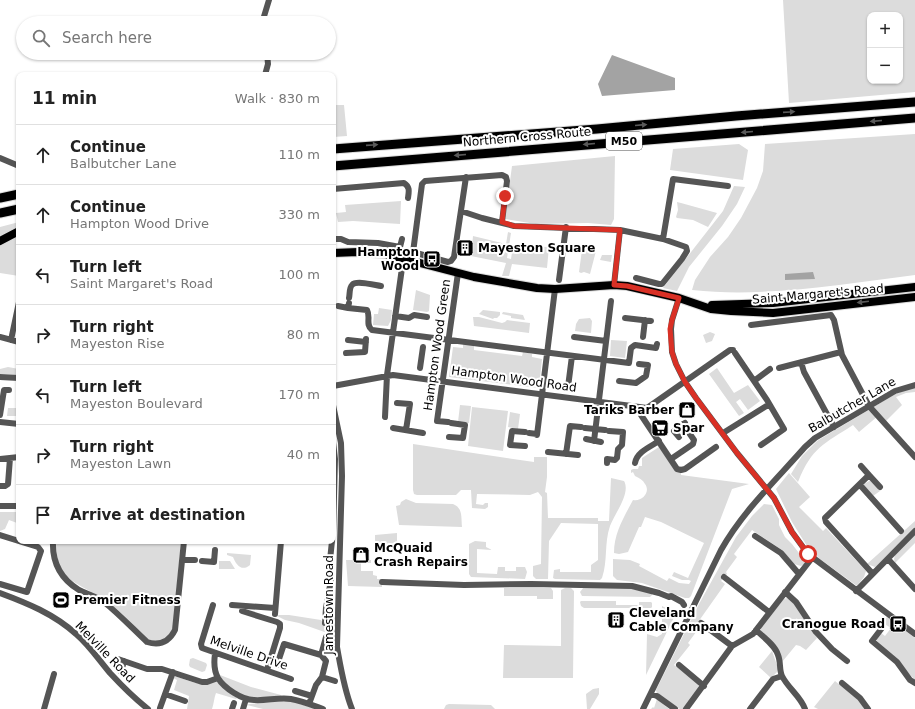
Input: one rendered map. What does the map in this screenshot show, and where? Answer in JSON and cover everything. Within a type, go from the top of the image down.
[{"type":"highway","name":"Northern Cross Route","points":[[336,148],[597,129],[915,102]]},
{"type":"highway","name":"Northern Cross Route","points":[[336,166],[915,118]]},
{"type":"highway","points":[[0,198],[16,195]]},
{"type":"highway","points":[[0,213],[16,210]]},
{"type":"main road","points":[[0,242],[16,233]]},
{"type":"main road","name":"Saint Margaret's Road","points":[[336,253],[370,252],[412,256],[458,273],[507,283],[555,289],[614,285],[627,286],[679,298],[711,309],[731,312],[769,313],[915,297]]},
{"type":"main road","name":"Saint Margaret's Road","points":[[699,304],[769,303],[915,288]]},
{"type":"main road","points":[[769,303],[769,313]]},
{"type":"street","points":[[264,16],[269,0]]},
{"type":"street","points":[[266,72],[268,60]]},
{"type":"street","points":[[0,158],[16,165]]},
{"type":"street","points":[[466,177],[454,257],[448,262],[412,256],[422,184],[425,181],[466,177],[502,174],[506,176],[507,181],[502,222]]},
{"type":"street","points":[[663,239],[672,179],[728,186]]},
{"type":"street","points":[[336,189],[404,183],[408,186],[408,198]]},
{"type":"street","points":[[462,211],[514,226],[620,230],[663,239],[686,247],[687,251],[682,259],[662,284],[636,278]]},
{"type":"street","points":[[559,280],[566,227]]},
{"type":"street","points":[[614,285],[620,230]]},
{"type":"street","points":[[336,239],[341,239],[348,242],[378,243],[400,247],[402,239]]},
{"type":"street","points":[[384,417],[394,316],[402,268]]},
{"type":"street","name":"Hampton Wood Green","points":[[449,437],[463,438],[465,425],[437,421],[458,273]]},
{"type":"street","points":[[348,303],[350,287],[353,284],[357,282],[381,286]]},
{"type":"street","points":[[525,446],[510,445],[512,431],[537,435],[555,289]]},
{"type":"street","points":[[679,298],[672,320],[670,340],[676,364],[685,382],[723,434],[776,500],[797,541],[812,558],[915,634]]},
{"type":"street","points":[[594,441],[611,301]]},
{"type":"street","points":[[338,306],[348,303],[367,310],[369,314],[365,352],[346,352]]},
{"type":"street","points":[[394,316],[409,318],[414,315],[427,317]]},
{"type":"street","points":[[751,325],[831,315],[834,320],[841,352],[869,406],[915,457]]},
{"type":"street","points":[[11,340],[16,316]]},
{"type":"street","points":[[625,318],[648,321],[642,341],[631,348],[634,364]]},
{"type":"street","points":[[348,340],[367,336],[372,330],[392,333],[424,342],[449,339],[648,365],[646,376],[636,383],[619,381]]},
{"type":"street","points":[[0,337],[16,341]]},
{"type":"street","points":[[574,337],[606,341]]},
{"type":"street","points":[[642,341],[656,348],[657,344]]},
{"type":"street","points":[[420,372],[424,342]]},
{"type":"street","points":[[716,448],[685,470],[677,469],[641,415],[642,408],[647,408],[730,350],[734,352],[754,381],[784,429],[761,445]]},
{"type":"street","points":[[779,368],[841,352]]},
{"type":"street","points":[[567,392],[572,356]]},
{"type":"street","points":[[801,362],[804,372],[834,427]]},
{"type":"street","points":[[754,381],[770,369]]},
{"type":"street","name":"Hampton Wood Road","points":[[336,385],[387,375],[420,372],[443,381],[542,394],[567,392],[598,402],[642,408]]},
{"type":"street","points":[[0,377],[16,378]]},
{"type":"street","name":"Balbutcher Lane","points":[[643,709],[727,541],[748,511],[805,447],[815,438],[895,391],[915,386]]},
{"type":"street","points":[[0,415],[4,390],[9,390]]},
{"type":"street","points":[[386,402],[410,404],[406,430]]},
{"type":"street","points":[[723,434],[768,404]]},
{"type":"street","name":"Jamestown Road","points":[[336,419],[341,443],[342,476],[338,647],[341,674],[347,698],[352,709]]},
{"type":"street","points":[[0,422],[16,424]]},
{"type":"street","points":[[671,459],[686,446],[693,444],[694,440],[685,423],[674,431],[679,437]]},
{"type":"street","points":[[566,454],[570,426],[623,432],[622,445],[618,449],[617,458],[615,460],[607,459],[606,463]]},
{"type":"street","points":[[393,428],[423,432]]},
{"type":"street","points":[[586,439],[601,442]]},
{"type":"street","points":[[635,463],[636,458],[639,455],[659,441]]},
{"type":"street","points":[[548,452],[578,455]]},
{"type":"street","points":[[0,486],[5,486],[8,484],[10,458]]},
{"type":"street","points":[[0,459],[16,458]]},
{"type":"street","points":[[861,466],[880,487]]},
{"type":"street","points":[[869,475],[825,518],[826,522],[872,573]]},
{"type":"street","points":[[860,485],[901,531]]},
{"type":"street","points":[[0,506],[16,506]]},
{"type":"street","points":[[856,590],[915,531]]},
{"type":"street","points":[[0,535],[16,540]]},
{"type":"street","points":[[755,536],[781,553],[799,574]]},
{"type":"street","points":[[0,584],[27,592],[41,551],[38,547],[30,544]]},
{"type":"street","points":[[53,544],[56,565],[65,580],[78,589],[103,601],[147,642],[154,644],[164,643],[171,638],[175,630],[184,544]]},
{"type":"street","points":[[232,605],[275,611],[281,544]]},
{"type":"street","points":[[332,544],[330,560],[331,580],[325,621],[332,618]]},
{"type":"street","points":[[202,561],[214,562],[215,550]]},
{"type":"street","points":[[686,709],[732,646],[753,634],[812,558]]},
{"type":"street","points":[[888,559],[915,589]]},
{"type":"street","points":[[183,560],[195,560]]},
{"type":"street","points":[[724,578],[770,612]]},
{"type":"street","points":[[382,582],[464,585],[531,584],[632,586],[669,597],[671,596],[682,602],[684,605],[693,608]]},
{"type":"street","points":[[785,592],[796,602],[816,632],[832,649],[847,661]]},
{"type":"street","name":"Melville Road","points":[[0,593],[47,614],[76,634],[135,699],[148,709]]},
{"type":"street","name":"Melville Drive","points":[[214,605],[207,614],[201,646],[202,648],[215,654],[291,679]]},
{"type":"street","points":[[242,611],[259,619],[277,622],[280,624],[266,670]]},
{"type":"street","points":[[701,623],[732,646]]},
{"type":"street","points":[[882,628],[872,642],[897,662],[910,680],[915,683]]},
{"type":"street","points":[[756,630],[774,647],[778,655],[782,676],[792,691],[803,703],[805,709]]},
{"type":"street","points":[[321,656],[326,637]]},
{"type":"street","points":[[277,664],[284,644],[321,656],[326,661],[322,677],[316,685],[309,704]]},
{"type":"street","points":[[215,654],[215,664],[218,678],[229,689],[246,699],[266,701],[290,699],[323,709]]},
{"type":"street","points":[[121,672],[121,660],[147,669],[162,669],[202,682],[207,682],[218,678]]},
{"type":"street","points":[[679,665],[704,686]]},
{"type":"street","points":[[160,708],[173,672]]},
{"type":"street","points":[[44,709],[54,674]]},
{"type":"street","points":[[750,709],[773,679],[782,676]]},
{"type":"street","points":[[322,677],[335,681]]},
{"type":"street","points":[[842,683],[860,698],[868,709]]},
{"type":"street","points":[[295,691],[312,696]]},
{"type":"street","points":[[165,694],[185,701]]},
{"type":"street","points":[[651,694],[657,696],[675,709]]},
{"type":"street","points":[[243,709],[246,699]]},
{"type":"shaded area","points":[[783,0],[915,0],[915,92],[789,103]]},
{"type":"shaded area","points":[[612,55],[675,78],[675,90],[602,96],[598,84]]},
{"type":"shaded area","points":[[336,105],[344,105],[347,136],[336,137]]},
{"type":"shaded area","points":[[915,134],[915,275],[832,286],[775,291],[720,292],[692,290],[695,280],[710,257],[728,237],[741,218],[757,188],[763,171],[765,144]]},
{"type":"shaded area","points":[[739,144],[748,150],[743,180],[670,170],[673,149]]},
{"type":"shaded area","points":[[615,156],[614,219],[611,225],[588,223],[536,224],[505,219],[512,166]]},
{"type":"shaded area","points":[[734,186],[745,187],[737,204],[722,226],[689,267],[677,291],[663,288],[723,211]]},
{"type":"shaded area","points":[[401,201],[400,224],[353,221],[338,222],[336,213],[346,212],[345,205]]},
{"type":"shaded area","points":[[677,202],[717,213],[708,227],[693,220],[677,218]]},
{"type":"shaded area","points":[[16,223],[16,229],[0,237],[0,227]]},
{"type":"shaded area","points":[[508,232],[511,233],[507,258],[511,259],[513,246],[549,247],[547,268],[512,264],[509,276],[502,276],[506,263],[471,256],[473,236],[506,244]]},
{"type":"shaded area","points":[[16,237],[16,276],[0,273],[0,246]]},
{"type":"shaded area","points":[[582,250],[596,251],[590,274],[579,272]]},
{"type":"shaded area","points":[[602,255],[612,255],[611,262],[600,260]]},
{"type":"shaded area","points":[[813,272],[815,279],[785,280],[785,274]]},
{"type":"shaded area","points":[[416,290],[430,295],[429,311],[413,310]]},
{"type":"shaded area","points":[[379,308],[392,310],[391,320],[388,326],[373,325],[374,314],[378,314]]},
{"type":"shaded area","points":[[483,310],[500,312],[500,315],[493,319],[479,314]]},
{"type":"shaded area","points":[[503,312],[523,315],[525,320],[511,318],[511,316],[502,314]]},
{"type":"shaded area","points":[[473,317],[479,317],[502,323],[507,320],[530,323],[529,333],[474,326]]},
{"type":"shaded area","points":[[590,318],[592,321],[591,333],[575,331],[576,324],[579,319]]},
{"type":"shaded area","points":[[710,332],[715,334],[712,341],[706,343],[703,335]]},
{"type":"shaded area","points":[[611,340],[627,341],[625,358],[610,356]]},
{"type":"shaded area","points":[[463,344],[474,345],[474,350],[522,356],[523,352],[532,354],[532,357],[542,359],[539,388],[449,377],[453,347],[463,348]]},
{"type":"shaded area","points":[[8,367],[16,368],[16,375],[0,374],[0,369]]},
{"type":"shaded area","points":[[717,368],[734,393],[748,385],[760,401],[748,410],[740,399],[736,402],[744,413],[739,416],[709,374]]},
{"type":"shaded area","points":[[915,387],[915,392],[906,393],[896,397],[902,405],[884,423],[878,416],[859,432],[853,425],[827,442],[814,454],[808,461],[798,482],[791,474],[802,456],[817,441],[895,394]]},
{"type":"shaded area","points":[[460,405],[471,406],[469,423],[458,422]]},
{"type":"shaded area","points":[[472,407],[508,411],[503,451],[468,446]]},
{"type":"shaded area","points":[[8,408],[16,408],[16,416],[7,416]]},
{"type":"shaded area","points":[[510,412],[520,414],[518,429],[508,427]]},
{"type":"shaded area","points":[[413,444],[534,462],[534,457],[547,457],[545,492],[547,493],[548,518],[598,518],[598,521],[609,521],[611,478],[624,481],[626,486],[624,497],[608,532],[605,565],[602,578],[600,580],[553,578],[554,570],[560,569],[560,572],[591,572],[591,565],[598,560],[598,524],[561,523],[549,541],[548,579],[536,579],[533,576],[533,566],[541,564],[542,497],[538,492],[530,495],[477,494],[476,504],[483,505],[488,503],[488,507],[485,509],[472,508],[471,490],[461,490],[456,495],[414,494]]},
{"type":"shaded area","points":[[659,447],[676,471],[681,473],[681,475],[749,484],[732,489],[689,598],[685,598],[642,583],[617,580],[613,576],[613,559],[630,560],[640,564],[639,566],[667,581],[669,578],[679,583],[689,584],[691,581],[682,580],[672,576],[674,572],[688,578],[704,543],[661,522],[645,517],[628,552],[619,554],[614,553],[614,546],[620,525],[626,513],[633,500],[640,499],[645,496],[647,490],[647,487],[641,479],[635,476],[633,472],[631,473],[631,470],[638,469],[639,466],[642,466],[642,458]]},
{"type":"shaded area","points":[[789,473],[810,497],[799,507],[823,531],[826,528],[866,571],[864,577],[857,586],[820,559],[807,546],[792,522],[776,489]]},
{"type":"shaded area","points":[[871,480],[880,491],[873,496],[864,486],[864,484]]},
{"type":"shaded area","points":[[406,499],[416,503],[453,504],[460,510],[462,527],[399,525],[396,506],[400,505],[401,502]]},
{"type":"shaded area","points":[[764,504],[772,505],[779,519],[779,525],[785,537],[802,557],[806,558],[804,564],[801,566],[794,564],[782,550],[752,530],[734,554],[737,557],[721,581],[725,584],[696,625],[699,628],[688,643],[690,645],[674,665],[698,683],[699,688],[683,709],[680,709],[657,694],[656,690],[699,604],[736,537],[752,516]]},
{"type":"shaded area","points":[[0,512],[16,512],[16,523],[9,520],[5,529],[0,531]]},
{"type":"shaded area","points":[[915,521],[915,528],[878,565],[875,567],[867,564]]},
{"type":"shaded area","points":[[397,533],[397,543],[375,545],[375,535]]},
{"type":"shaded area","points":[[915,534],[915,543],[895,563],[895,555]]},
{"type":"shaded area","points":[[475,541],[486,542],[486,547],[492,550],[477,549],[477,573],[497,574],[498,567],[505,567],[505,571],[516,571],[516,567],[525,567],[527,572],[525,579],[471,577],[469,574],[469,544]]},
{"type":"shaded area","points":[[56,544],[181,544],[173,628],[163,640],[156,641],[147,639],[112,605],[71,580],[60,565]]},
{"type":"shaded area","points":[[227,553],[251,555],[250,565],[244,568],[240,567],[233,557],[227,555]]},
{"type":"shaded area","points":[[346,560],[371,560],[371,563],[361,563],[361,571],[373,571],[373,575],[377,576],[377,579],[382,579],[382,587],[348,586]]},
{"type":"shaded area","points":[[219,561],[230,561],[235,569],[219,569]]},
{"type":"shaded area","points":[[584,587],[627,588],[652,593],[652,595],[650,597],[582,596],[580,592]]},
{"type":"shaded area","points":[[504,588],[551,588],[553,591],[553,599],[537,599],[537,596],[504,596]]},
{"type":"shaded area","points":[[571,588],[574,591],[573,678],[503,678],[504,645],[561,646],[561,590]]},
{"type":"shaded area","points":[[787,598],[791,600],[800,610],[817,638],[806,650],[796,645],[782,662],[761,632],[761,627],[784,599]]},
{"type":"shaded area","points":[[581,601],[616,601],[616,605],[639,605],[639,602],[651,602],[652,607],[584,608],[581,606]]},
{"type":"shaded area","points":[[662,606],[676,613],[646,675],[647,634],[657,637],[662,634]]},
{"type":"shaded area","points":[[277,616],[321,620],[323,623],[327,623],[329,620],[333,621],[333,635],[299,623],[285,620]]},
{"type":"shaded area","points":[[887,617],[915,638],[915,680],[876,640],[881,633],[885,636],[891,628],[883,623]]},
{"type":"shaded area","points":[[772,651],[778,668],[777,672],[771,678],[759,667]]},
{"type":"shaded area","points":[[193,658],[206,663],[207,665],[205,671],[202,672],[190,667],[190,659]]},
{"type":"shaded area","points":[[220,675],[251,687],[281,695],[282,698],[258,698],[246,696],[232,689]]},
{"type":"shaded area","points":[[173,677],[201,684],[216,681],[237,698],[236,699],[216,693],[212,709],[187,709],[189,696],[174,690],[177,680]]},
{"type":"shaded area","points":[[835,681],[861,702],[864,709],[818,709],[814,707]]},
{"type":"shaded area","points":[[599,688],[599,694],[590,709],[587,709],[586,694],[593,689]]},
{"type":"shaded area","points":[[657,699],[669,709],[651,709],[653,707],[654,708]]},
{"type":"shaded area","points":[[290,701],[316,709],[263,709],[247,705],[249,704]]},
{"type":"shaded area","points":[[446,705],[491,705],[495,709],[444,709]]},
{"type":"place","name":"Mayeston Square","points":[[465,248]]},
{"type":"place","name":"Hampton Wood","points":[[432,259]]},
{"type":"place","name":"Tariks Barber","points":[[687,410]]},
{"type":"place","name":"Spar","points":[[660,428]]},
{"type":"place","name":"McQuaid Crash Repairs","points":[[361,555]]},
{"type":"place","name":"Premier Fitness","points":[[61,600]]},
{"type":"place","name":"Cleveland Cable Company","points":[[616,620]]},
{"type":"place","name":"Cranogue Road","points":[[898,624]]},
{"type":"route","points":[[505,196],[502,222],[514,226],[620,230],[614,285],[627,286],[679,298],[670,329],[670,340],[676,364],[685,382],[737,453],[774,498],[797,541],[808,554]]}]
